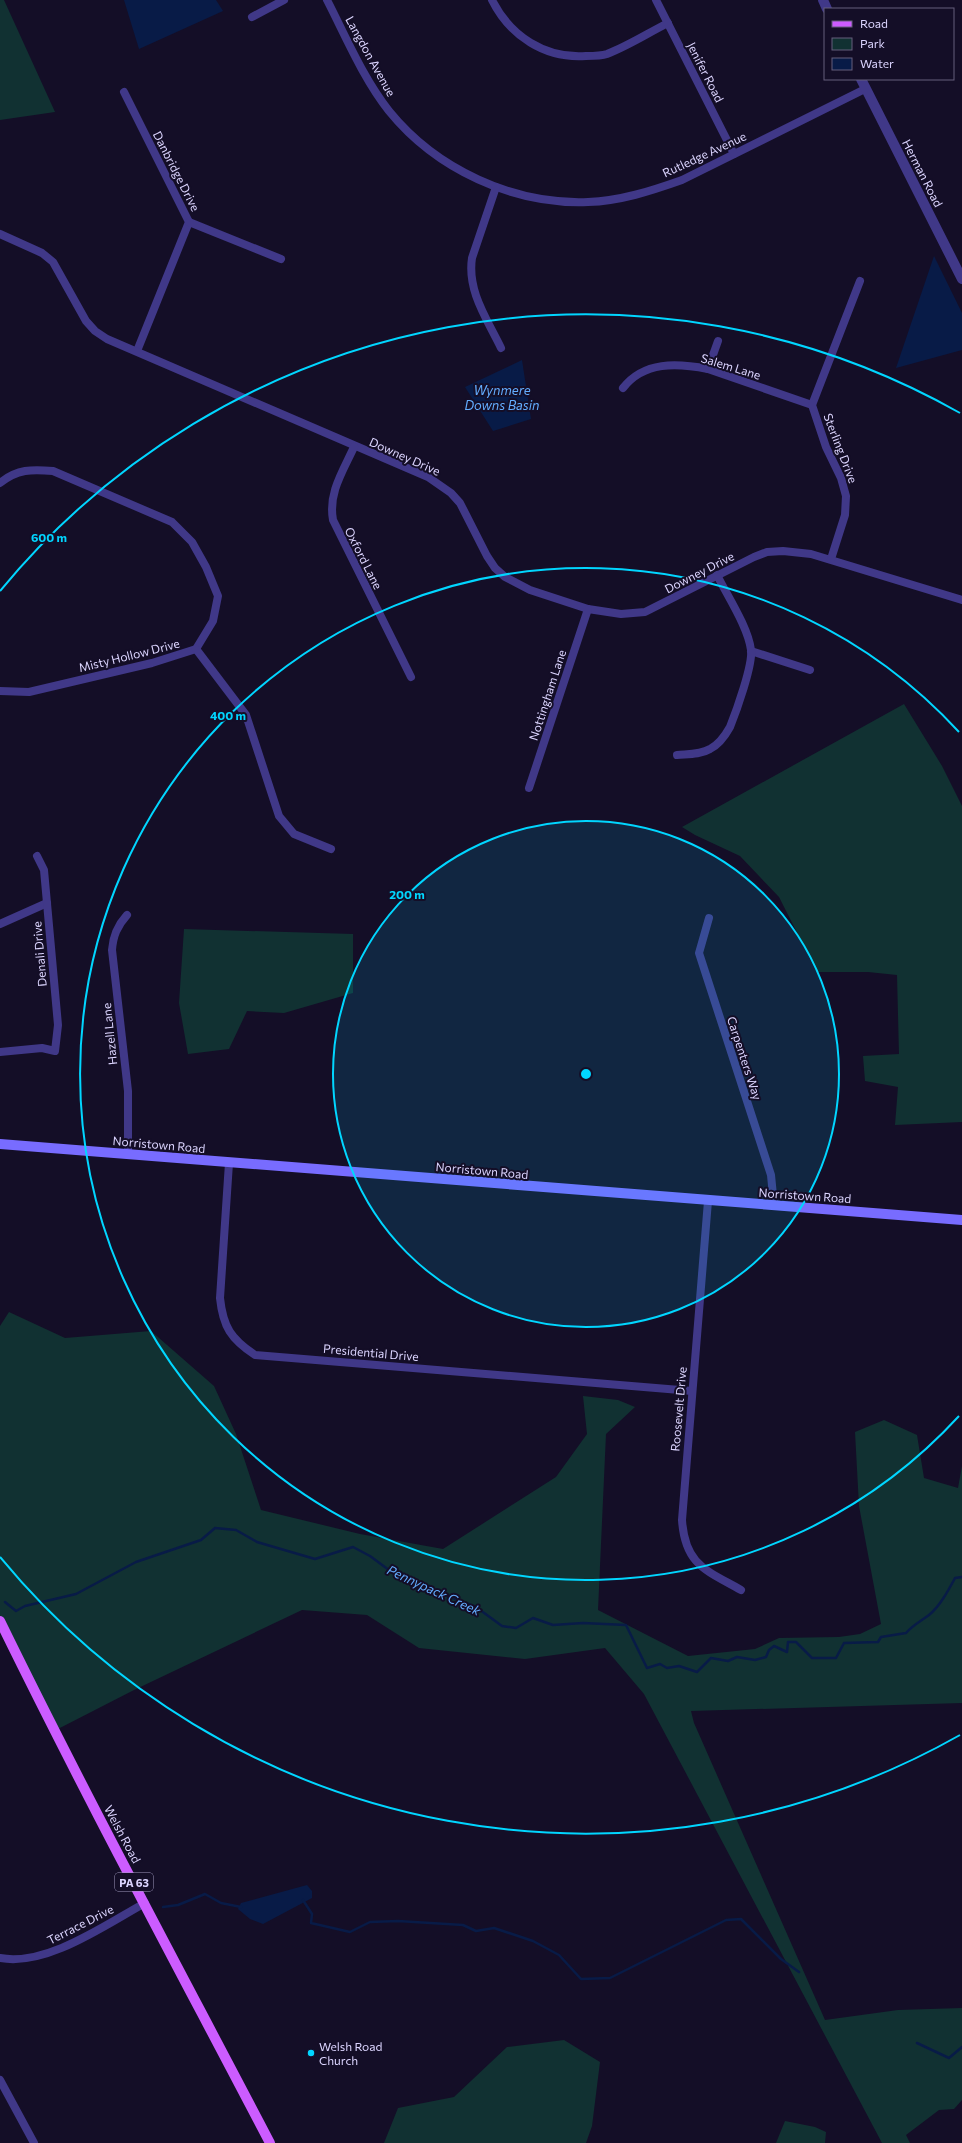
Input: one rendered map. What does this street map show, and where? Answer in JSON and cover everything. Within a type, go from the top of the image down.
[{"type":"main road","name":"Norristown Road","points":[[0,1144],[708,1202],[962,1220]]},
{"type":"main road","name":"Welsh Road","points":[[0,1621],[74,1771],[145,1903],[270,2143]]},
{"type":"street","points":[[252,17],[284,0]]},
{"type":"street","name":"Langdon Avenue","points":[[327,0],[372,86],[405,129],[447,163],[496,187]]},
{"type":"street","points":[[492,0],[504,21],[523,38],[545,51],[568,56],[606,54],[668,23]]},
{"type":"street","name":"Jenifer Road","points":[[656,0],[734,154]]},
{"type":"street","name":"Herman Road","points":[[861,80],[962,278]]},
{"type":"street","name":"Rutledge Avenue","points":[[496,187],[550,201],[605,201],[658,189],[682,180],[865,88]]},
{"type":"street","name":"Danbridge Drive","points":[[124,92],[189,222],[136,350]]},
{"type":"street","points":[[496,187],[472,258],[470,269],[477,300],[501,348]]},
{"type":"street","points":[[189,222],[281,259]]},
{"type":"street","name":"Downey Drive","points":[[0,234],[42,253],[53,262],[86,320],[95,330],[107,339],[136,350],[354,447],[428,477],[451,493],[460,503],[486,556],[495,568],[505,577],[530,590],[588,609],[621,614],[645,612],[717,575],[767,552],[796,552],[831,559],[962,600]]},
{"type":"street","name":"Sterling Drive","points":[[831,559],[845,515],[846,496],[841,478],[826,447],[812,406],[860,281]]},
{"type":"street","points":[[708,369],[718,341]]},
{"type":"street","name":"Salem Lane","points":[[623,388],[632,377],[659,366],[681,365],[708,369],[812,406]]},
{"type":"street","name":"Oxford Lane","points":[[354,447],[334,488],[332,504],[333,520],[411,676]]},
{"type":"street","name":"Misty Hollow Drive","points":[[0,483],[10,475],[32,469],[53,471],[172,522],[192,542],[206,567],[218,596],[213,621],[196,649],[152,663],[29,692],[0,691]]},
{"type":"street","points":[[677,755],[703,753],[714,747],[722,738],[730,726],[748,672],[751,651],[747,634],[717,575]]},
{"type":"street","name":"Nottingham Lane","points":[[529,788],[588,609]]},
{"type":"street","points":[[196,649],[246,715],[279,816],[294,834],[331,849]]},
{"type":"street","points":[[751,651],[810,670]]},
{"type":"street","name":"Denali Drive","points":[[0,1052],[42,1048],[55,1051],[58,1025],[47,902],[44,870],[37,856]]},
{"type":"street","points":[[0,924],[47,902]]},
{"type":"street","name":"Hazell Lane","points":[[127,915],[118,926],[112,939],[112,950],[128,1091],[128,1154]]},
{"type":"street","name":"Carpenters Way","points":[[709,918],[699,953],[771,1175],[774,1206]]},
{"type":"street","name":"Presidential Drive","points":[[229,1163],[220,1298],[222,1317],[232,1337],[255,1355],[692,1391]]},
{"type":"street","name":"Roosevelt Drive","points":[[708,1202],[682,1520],[685,1546],[699,1565],[741,1590]]},
{"type":"street","name":"Terrace Drive","points":[[0,1958],[14,1961],[54,1953],[145,1903]]},
{"type":"street","points":[[0,2080],[34,2143]]},
{"type":"green space","points":[[0,0],[4,0],[55,112],[0,120]]},
{"type":"green space","points":[[904,704],[942,766],[962,806],[962,1122],[895,1125],[898,1087],[865,1081],[863,1056],[899,1054],[897,975],[868,972],[817,972],[779,897],[740,856],[695,835],[682,827]]},
{"type":"green space","points":[[184,929],[353,934],[353,993],[284,1013],[247,1011],[229,1049],[188,1054],[179,1003]]},
{"type":"green space","points":[[9,1312],[65,1338],[151,1331],[214,1386],[236,1434],[261,1510],[360,1534],[443,1549],[556,1477],[587,1434],[583,1396],[618,1400],[635,1407],[606,1434],[598,1610],[688,1656],[755,1649],[779,1638],[839,1637],[860,1634],[881,1624],[859,1506],[855,1432],[884,1420],[917,1435],[924,1478],[958,1488],[962,1466],[962,1703],[691,1711],[694,1723],[825,2020],[898,2010],[962,2008],[962,2100],[954,2109],[939,2110],[906,2135],[910,2143],[882,2143],[644,1694],[605,1648],[525,1659],[419,1648],[367,1615],[302,1610],[134,1690],[54,1731],[0,1621],[0,1326]]},
{"type":"green space","points":[[564,2040],[600,2062],[592,2126],[586,2143],[384,2143],[398,2108],[454,2097],[507,2047]]},
{"type":"green space","points":[[785,2121],[815,2127],[826,2132],[825,2143],[776,2143]]},
{"type":"water","points":[[124,0],[216,0],[223,11],[139,49]]},
{"type":"water","points":[[934,256],[962,313],[962,350],[896,368]]},
{"type":"water","name":"Wynmere Downs Basin","points":[[522,360],[531,419],[493,431],[465,387]]},
{"type":"water","points":[[307,1885],[312,1891],[312,1898],[263,1924],[250,1919],[238,1909],[241,1903]]},
{"type":"waterway","name":"Pennypack Creek","points":[[5,1602],[16,1611],[25,1606],[76,1594],[136,1562],[201,1540],[215,1528],[236,1530],[257,1542],[315,1559],[353,1547],[370,1556],[397,1576],[476,1607],[502,1626],[516,1628],[533,1618],[553,1625],[583,1623],[626,1625],[647,1668],[660,1664],[667,1668],[679,1666],[697,1672],[711,1658],[728,1661],[737,1657],[755,1660],[766,1657],[769,1650],[774,1646],[787,1652],[788,1642],[796,1642],[812,1658],[836,1658],[844,1643],[878,1642],[881,1637],[906,1633],[937,1607],[955,1578],[962,1577]]},
{"type":"waterway","points":[[163,1907],[178,1905],[205,1894],[221,1903],[241,1907]]},
{"type":"waterway","points":[[303,1900],[312,1914],[311,1923],[350,1932],[370,1922],[398,1921],[463,1925],[476,1931],[494,1928],[533,1941],[559,1955],[581,1979],[610,1978],[726,1920],[741,1919],[781,1959],[799,1972]]},
{"type":"waterway","points":[[917,2043],[949,2058],[962,2047]]},
{"type":"place","name":"Welsh Road Church","points":[[311,2053]]}]
